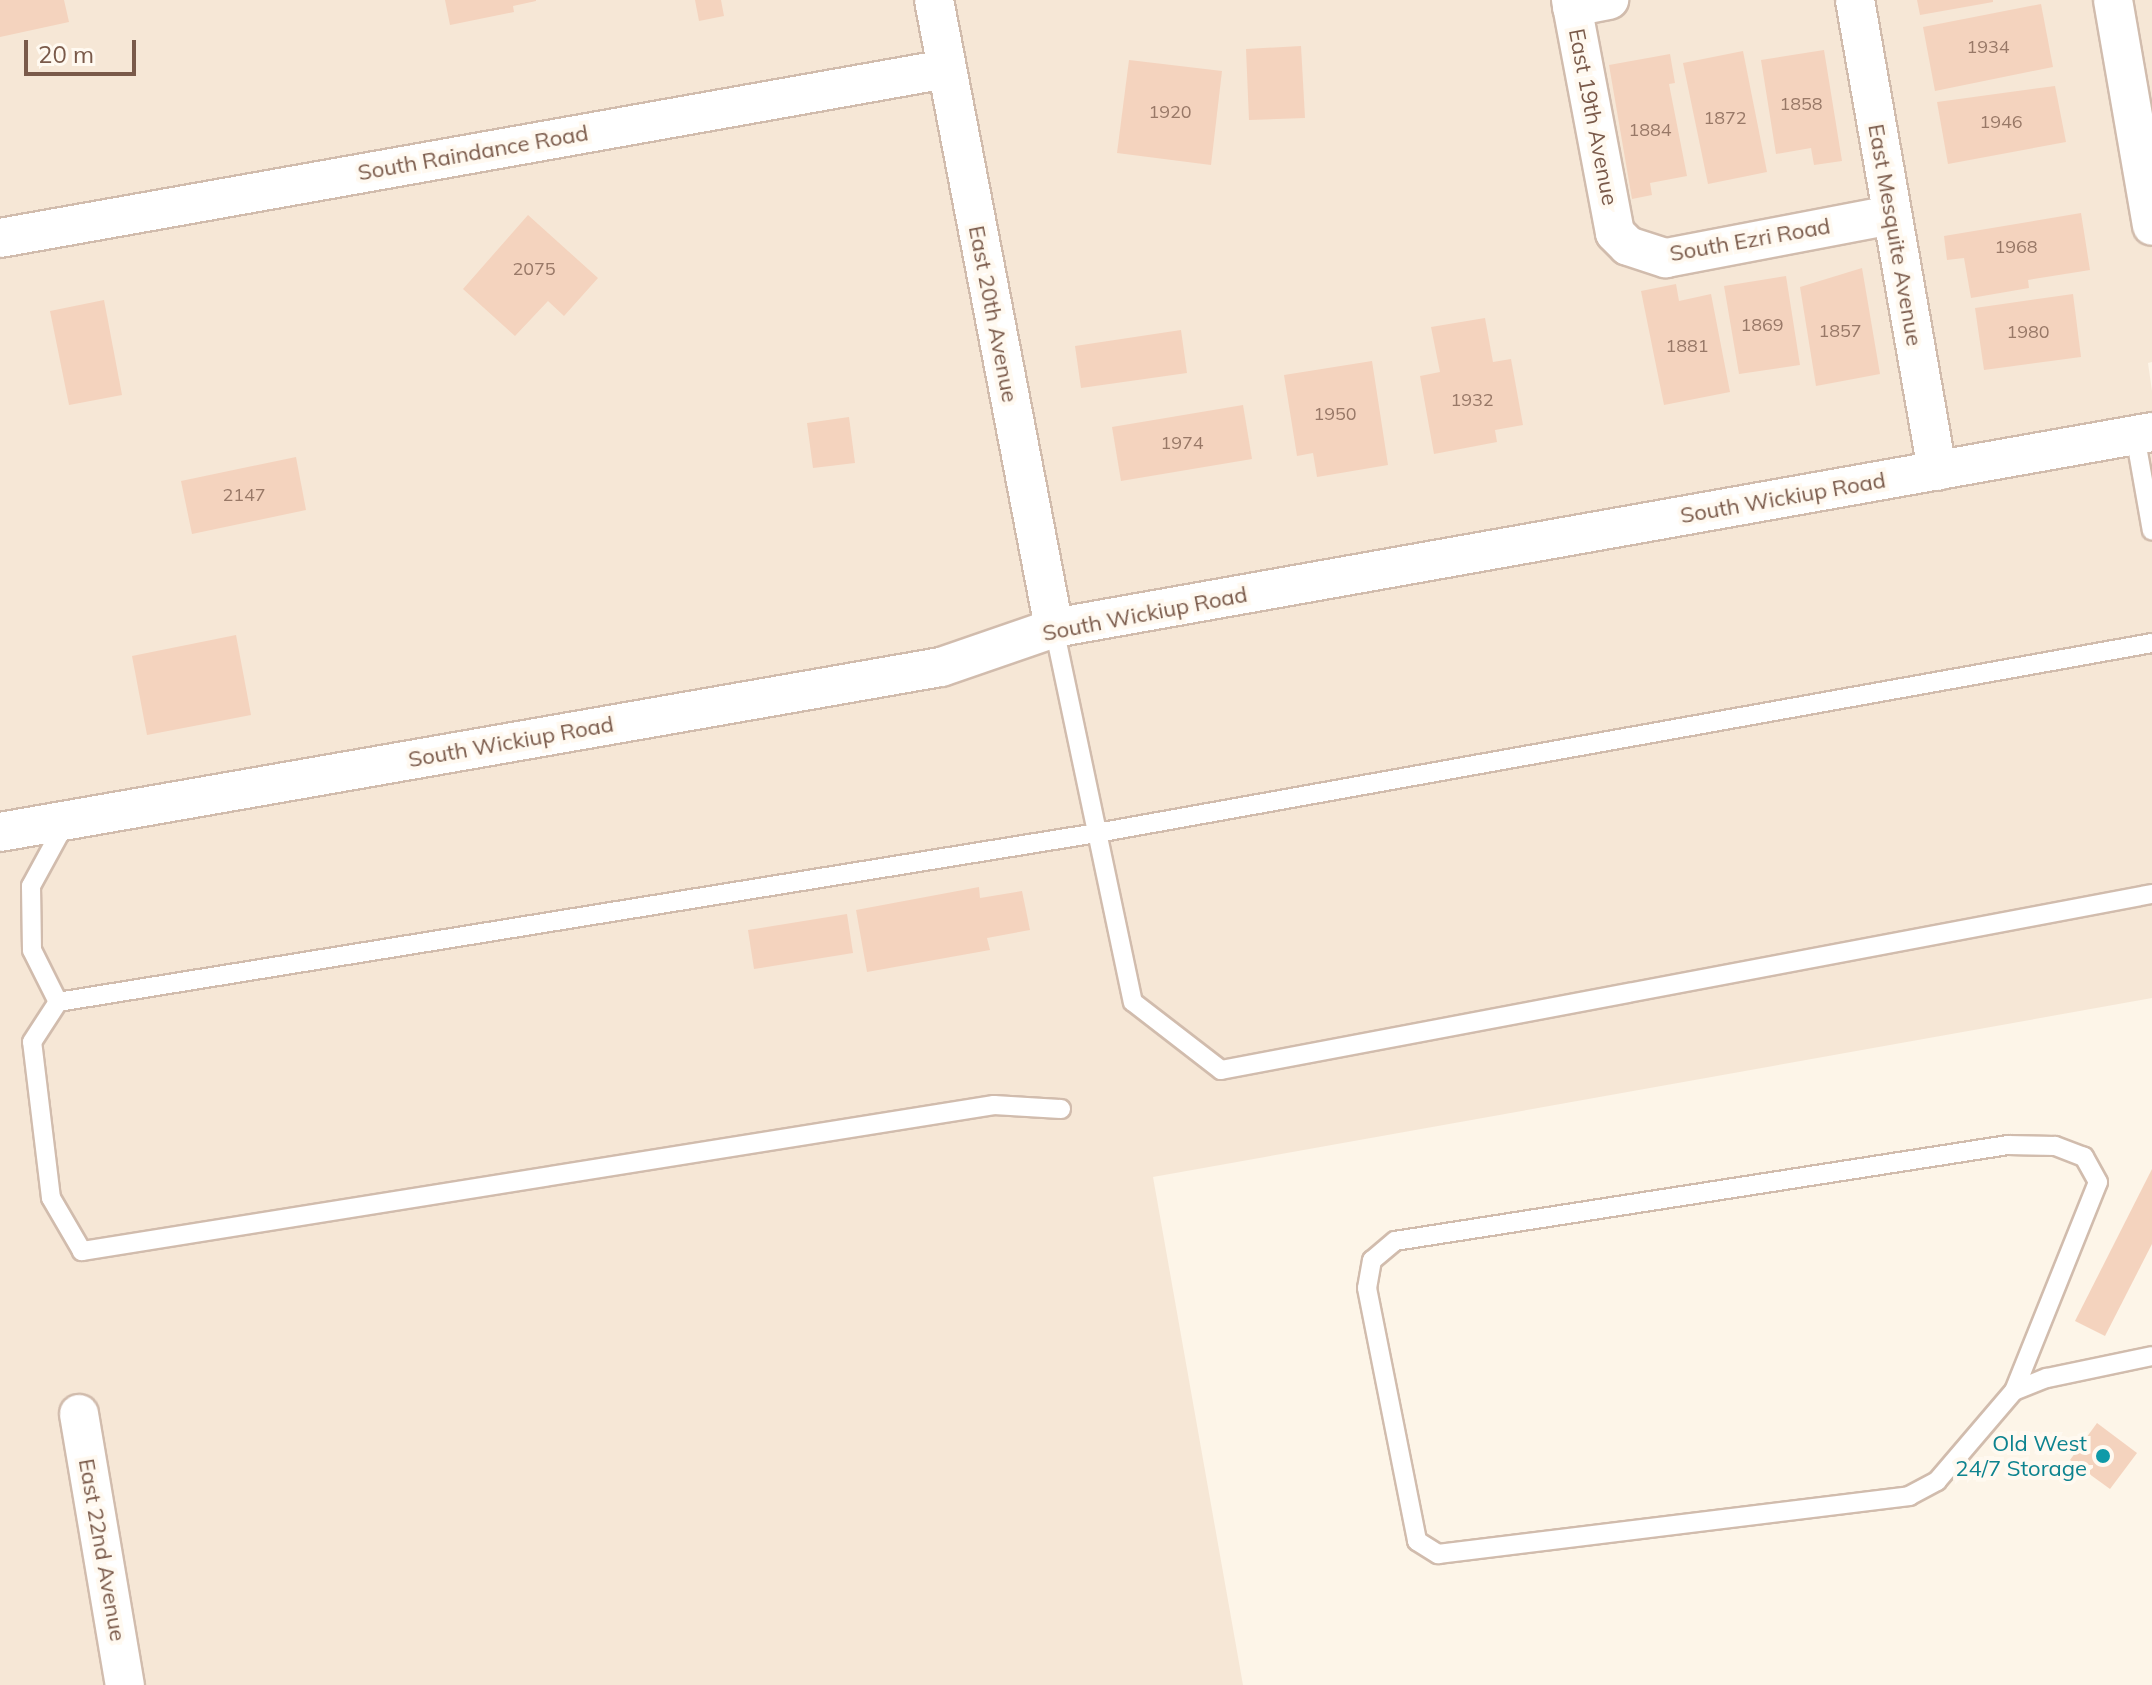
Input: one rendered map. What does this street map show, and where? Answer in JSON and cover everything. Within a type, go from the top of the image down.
[{"type":"street","name":"East 20th Avenue","points":[[934,0],[1054,628]]},
{"type":"street","points":[[1571,3],[1609,0]]},
{"type":"street","name":"East Mesquite Avenue","points":[[1855,0],[1937,471]]},
{"type":"street","points":[[2113,0],[2152,226]]},
{"type":"street","name":"East 19th Avenue","points":[[1571,3],[1615,233]]},
{"type":"street","name":"South Raindance Road","points":[[0,238],[946,69]]},
{"type":"street","name":"South Ezri Road","points":[[1615,233],[1628,246],[1666,258],[1891,215]]},
{"type":"street","name":"South Wickiup Road","points":[[0,832],[941,667],[1054,628],[2143,434]]},
{"type":"street","name":"East 22nd Avenue","points":[[79,1414],[125,1685]]},
{"type":"lane","points":[[2143,434],[2152,531]]},
{"type":"lane","points":[[1054,628],[1133,1002],[1221,1070],[2152,894]]},
{"type":"lane","points":[[1061,1109],[994,1105],[82,1251],[51,1198],[32,1042],[58,1002],[1097,833],[2152,643]]},
{"type":"lane","points":[[58,1002],[32,950],[31,886],[67,820]]},
{"type":"lane","points":[[2014,1391],[2098,1182],[2084,1157],[2055,1146],[2008,1145],[1395,1241],[1372,1260],[1367,1288],[1417,1541],[1438,1554],[1909,1496],[1937,1481],[2014,1391],[2047,1378],[2152,1356]]},
{"type":"shaded area","points":[[0,0],[2152,0],[2152,362],[2148,363],[2152,391],[2152,998],[1153,1177],[1243,1685],[0,1685]]},
{"type":"building","points":[[0,0],[64,0],[69,22],[0,37]]},
{"type":"building","points":[[445,0],[536,1],[513,6],[514,12],[450,25]]},
{"type":"building","points":[[695,0],[721,0],[724,16],[699,21]]},
{"type":"building","points":[[1917,0],[1993,0],[1993,2],[1920,15]]},
{"type":"building","points":[[2041,4],[2053,67],[1935,91],[1923,27]]},
{"type":"building","points":[[1301,46],[1305,118],[1249,120],[1246,49]]},
{"type":"building","points":[[1824,50],[1842,161],[1814,165],[1811,148],[1776,154],[1761,60]]},
{"type":"building","points":[[1743,51],[1767,172],[1708,184],[1683,63]]},
{"type":"building","points":[[1670,54],[1675,83],[1669,84],[1687,176],[1650,183],[1652,195],[1632,199],[1609,65]]},
{"type":"building","points":[[1129,60],[1222,71],[1211,165],[1117,153]]},
{"type":"building","points":[[2055,86],[2066,142],[1948,164],[1937,102]]},
{"type":"building","points":[[2081,213],[2090,270],[2028,280],[2029,288],[1971,298],[1964,258],[1947,260],[1944,236]]},
{"type":"building","points":[[528,215],[598,278],[564,316],[548,301],[515,336],[463,289]]},
{"type":"building","points":[[1862,268],[1880,374],[1816,386],[1800,287]]},
{"type":"building","points":[[1786,276],[1800,365],[1739,374],[1724,286]]},
{"type":"building","points":[[1676,284],[1679,301],[1711,294],[1730,392],[1664,405],[1641,291]]},
{"type":"building","points":[[2073,294],[2081,357],[1984,370],[1975,308]]},
{"type":"building","points":[[104,300],[122,395],[69,405],[50,311]]},
{"type":"building","points":[[1485,318],[1493,362],[1511,359],[1523,425],[1495,430],[1497,442],[1434,454],[1420,376],[1440,372],[1431,327]]},
{"type":"building","points":[[1181,330],[1187,373],[1081,388],[1075,346]]},
{"type":"building","points":[[1372,361],[1388,465],[1317,477],[1313,453],[1297,456],[1284,375]]},
{"type":"building","points":[[1243,405],[1252,459],[1121,481],[1112,427]]},
{"type":"building","points":[[849,417],[855,463],[813,468],[807,423]]},
{"type":"building","points":[[296,457],[306,510],[192,534],[181,481]]},
{"type":"building","points":[[236,635],[251,715],[147,735],[132,656]]},
{"type":"building","points":[[979,887],[980,898],[1022,891],[1030,930],[987,938],[990,950],[867,972],[856,910]]},
{"type":"building","points":[[847,914],[853,953],[754,969],[748,930]]},
{"type":"building","points":[[2152,1169],[2152,1244],[2105,1336],[2075,1321]]},
{"type":"building","name":"Old West 24/7 Storage","points":[[2097,1423],[2137,1453],[2110,1489],[2070,1460]]},
{"type":"place","name":"Old West 24/7 Storage","points":[[2103,1456]]}]
